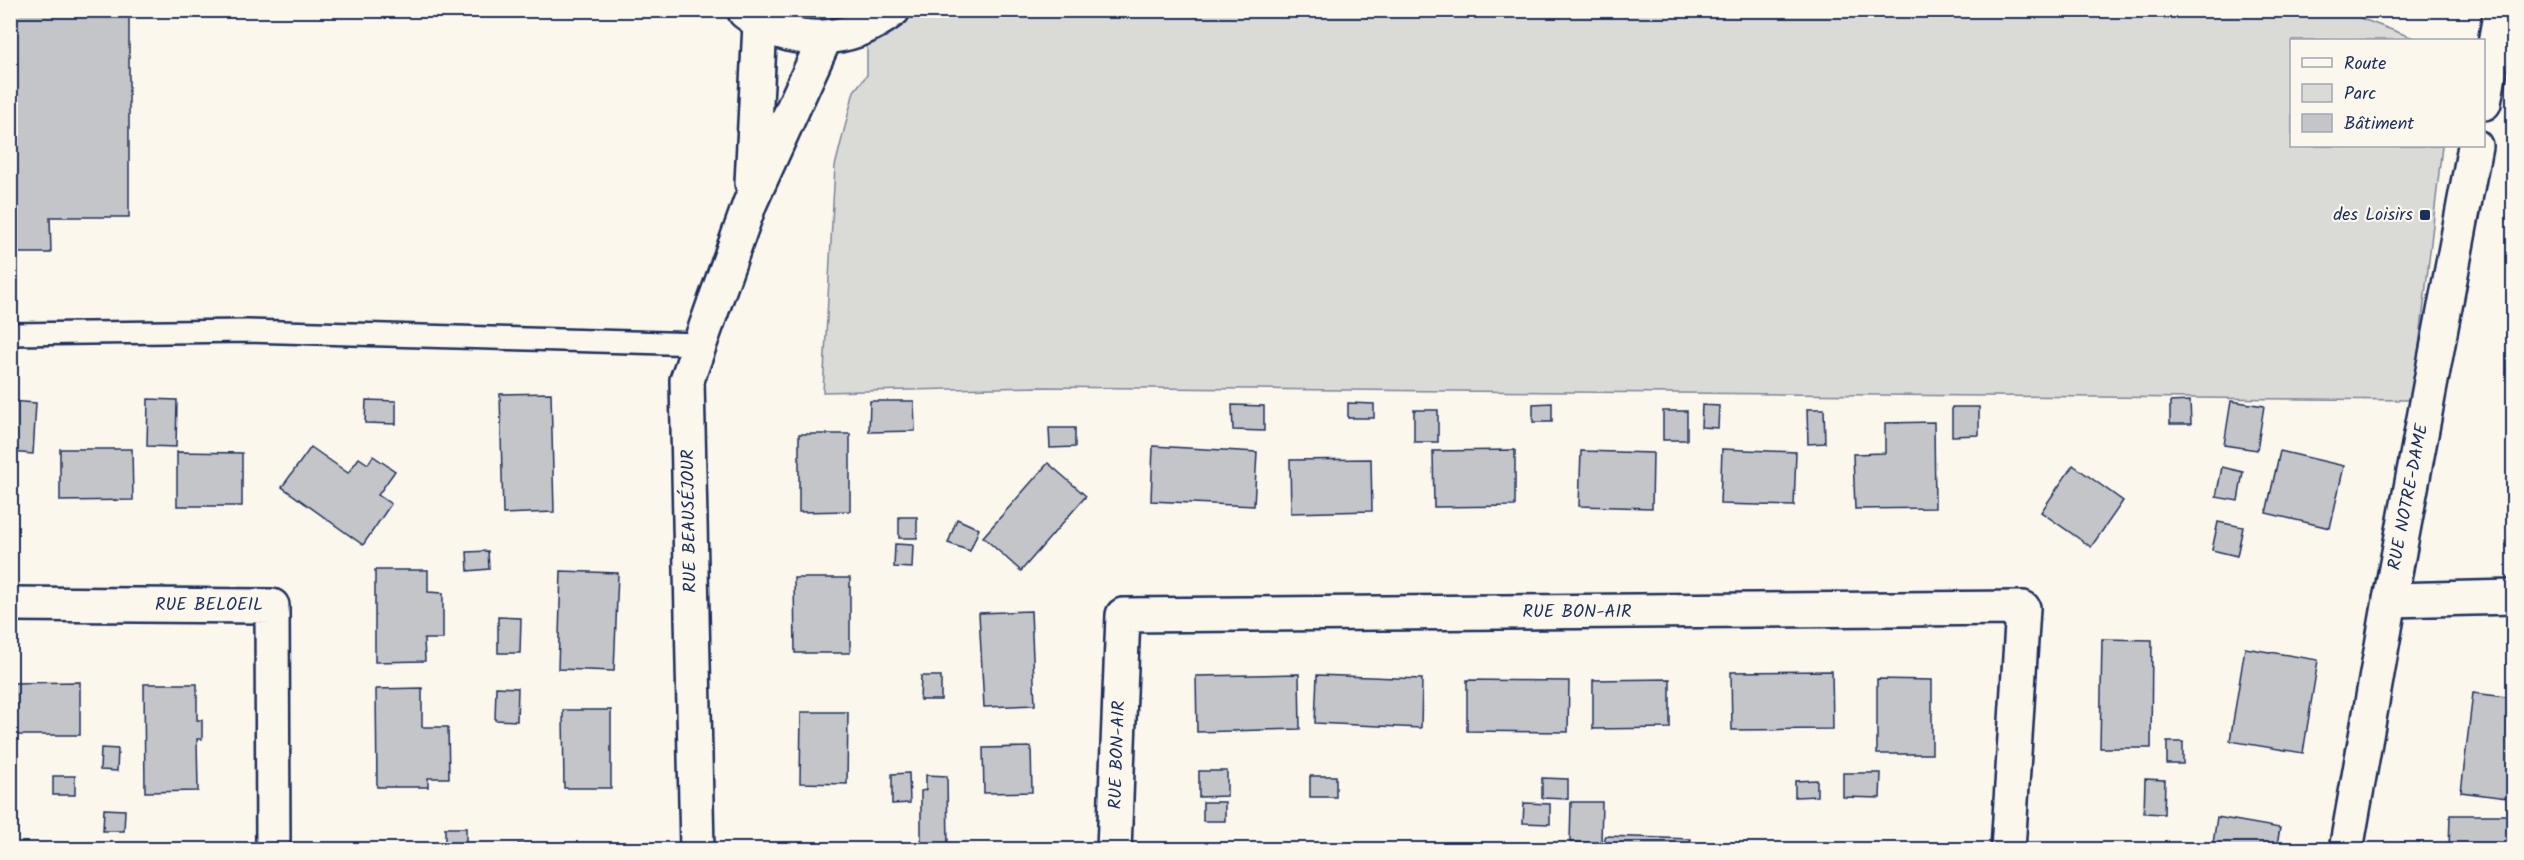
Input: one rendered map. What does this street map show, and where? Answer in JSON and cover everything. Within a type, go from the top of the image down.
[{"type":"street","points":[[752,17],[792,36],[825,38],[853,33],[878,22],[893,10]]},
{"type":"street","points":[[2485,98],[2501,10]]},
{"type":"street","name":"RUE BEAUSÉJOUR","points":[[750,203],[752,17]]},
{"type":"street","name":"RUE BEAUSÉJOUR","points":[[697,849],[687,380],[750,203],[825,38]]},
{"type":"street","name":"RUE NOTRE-DAME","points":[[2346,849],[2475,147]]},
{"type":"street","points":[[2390,600],[2514,597]]},
{"type":"street","name":"RUE BELOEIL","points":[[10,604],[272,606],[273,849]]},
{"type":"street","name":"RUE BON-AIR","points":[[1114,849],[1123,615],[2023,608],[2008,849]]},
{"type":"lane","points":[[10,334],[247,331],[700,344]]},
{"type":"green space","points":[[867,11],[2341,11],[2416,39],[2290,39],[2290,147],[2442,147],[2413,400],[1038,387],[823,392],[835,166],[854,91],[867,75]]},
{"type":"building","points":[[10,10],[129,10],[129,217],[50,217],[51,253],[10,253]]},
{"type":"building","points":[[551,393],[554,512],[503,514],[500,394]]},
{"type":"building","points":[[148,399],[177,400],[176,447],[147,446]]},
{"type":"building","points":[[366,400],[396,401],[396,424],[365,423]]},
{"type":"building","points":[[10,401],[36,403],[33,454],[10,452]]},
{"type":"building","points":[[870,401],[914,401],[915,431],[869,432]]},
{"type":"building","points":[[2190,401],[2191,424],[2170,424],[2170,402]]},
{"type":"building","points":[[2231,401],[2264,406],[2257,450],[2224,445]]},
{"type":"building","points":[[1348,403],[1374,404],[1374,418],[1348,418]]},
{"type":"building","points":[[1552,403],[1552,422],[1533,422],[1533,404]]},
{"type":"building","points":[[1232,405],[1264,406],[1264,431],[1233,430]]},
{"type":"building","points":[[1702,405],[1719,406],[1718,428],[1701,427]]},
{"type":"building","points":[[1952,407],[1979,407],[1979,435],[1952,436]]},
{"type":"building","points":[[1807,409],[1824,409],[1825,443],[1808,444]]},
{"type":"building","points":[[1414,410],[1438,410],[1438,442],[1414,442]]},
{"type":"building","points":[[1663,411],[1687,411],[1687,440],[1663,440]]},
{"type":"building","points":[[1934,422],[1935,508],[1855,509],[1853,454],[1885,453],[1885,423]]},
{"type":"building","points":[[1049,428],[1075,428],[1075,447],[1050,448]]},
{"type":"building","points":[[799,434],[850,434],[850,511],[799,512]]},
{"type":"building","points":[[1153,446],[1257,452],[1254,506],[1151,501]]},
{"type":"building","points":[[311,447],[348,473],[359,458],[368,464],[373,456],[395,471],[378,495],[391,504],[363,545],[282,487]]},
{"type":"building","points":[[60,449],[132,449],[133,500],[60,501]]},
{"type":"building","points":[[1722,449],[1796,452],[1794,506],[1720,504]]},
{"type":"building","points":[[1515,450],[1515,506],[1434,507],[1433,451]]},
{"type":"building","points":[[1581,451],[1653,453],[1652,508],[1579,506]]},
{"type":"building","points":[[2280,451],[2344,466],[2330,528],[2266,513]]},
{"type":"building","points":[[177,452],[242,453],[242,506],[177,506]]},
{"type":"building","points":[[1371,459],[1372,511],[1291,513],[1290,460]]},
{"type":"building","points":[[1048,463],[1086,496],[1021,571],[983,537]]},
{"type":"building","points":[[2073,465],[2123,501],[2091,547],[2041,512]]},
{"type":"building","points":[[2222,467],[2243,472],[2238,501],[2216,497]]},
{"type":"building","points":[[899,517],[917,517],[917,538],[899,538]]},
{"type":"building","points":[[957,519],[979,529],[970,551],[948,543]]},
{"type":"building","points":[[2218,522],[2243,527],[2237,556],[2212,550]]},
{"type":"building","points":[[895,544],[913,545],[912,568],[894,567]]},
{"type":"building","points":[[488,551],[489,569],[468,571],[467,552]]},
{"type":"building","points":[[375,570],[428,570],[428,592],[443,593],[443,639],[424,639],[425,661],[375,662]]},
{"type":"building","points":[[561,571],[618,573],[614,671],[558,669]]},
{"type":"building","points":[[794,578],[850,578],[850,653],[795,653]]},
{"type":"building","points":[[1031,611],[1035,705],[984,707],[979,613]]},
{"type":"building","points":[[498,617],[521,618],[520,653],[498,653]]},
{"type":"building","points":[[2102,639],[2152,640],[2151,748],[2100,748]]},
{"type":"building","points":[[2245,648],[2318,660],[2303,753],[2230,741]]},
{"type":"building","points":[[1832,671],[1833,729],[1732,730],[1731,672]]},
{"type":"building","points":[[1299,674],[1300,729],[1197,732],[1196,676]]},
{"type":"building","points":[[1317,675],[1422,679],[1421,728],[1315,723]]},
{"type":"building","points":[[921,676],[941,676],[941,700],[920,700]]},
{"type":"building","points":[[1670,679],[1670,728],[1593,729],[1593,680]]},
{"type":"building","points":[[1877,679],[1932,680],[1932,754],[1877,754]]},
{"type":"building","points":[[1467,680],[1569,681],[1568,732],[1467,731]]},
{"type":"building","points":[[80,682],[80,735],[10,735],[10,683]]},
{"type":"building","points":[[144,684],[197,684],[197,720],[202,720],[202,739],[197,739],[198,791],[145,792]]},
{"type":"building","points":[[496,687],[518,688],[517,721],[495,720]]},
{"type":"building","points":[[422,688],[422,727],[448,727],[449,778],[428,778],[428,787],[377,787],[376,689]]},
{"type":"building","points":[[2473,693],[2514,698],[2514,799],[2461,792]]},
{"type":"building","points":[[563,710],[611,710],[611,788],[564,788]]},
{"type":"building","points":[[801,712],[848,712],[847,784],[800,783]]},
{"type":"building","points":[[2167,742],[2183,742],[2183,764],[2167,764]]},
{"type":"building","points":[[1031,747],[1032,792],[984,793],[983,748]]},
{"type":"building","points":[[101,748],[118,749],[117,771],[100,770]]},
{"type":"building","points":[[1199,771],[1227,771],[1227,796],[1199,797]]},
{"type":"building","points":[[909,773],[910,803],[892,804],[892,774]]},
{"type":"building","points":[[1843,773],[1881,773],[1880,798],[1843,797]]},
{"type":"building","points":[[926,775],[947,776],[948,850],[921,850],[921,791],[926,790]]},
{"type":"building","points":[[53,776],[75,776],[75,795],[53,795]]},
{"type":"building","points":[[1310,776],[1336,776],[1336,797],[1310,797]]},
{"type":"building","points":[[1542,778],[1568,779],[1568,799],[1542,798]]},
{"type":"building","points":[[2145,779],[2165,780],[2164,814],[2144,813]]},
{"type":"building","points":[[1817,780],[1817,796],[1795,797],[1795,781]]},
{"type":"building","points":[[1203,802],[1225,802],[1225,821],[1203,821]]},
{"type":"building","points":[[1571,802],[1602,802],[1601,843],[1570,842]]},
{"type":"building","points":[[1524,803],[1550,804],[1550,824],[1523,823]]},
{"type":"building","points":[[104,809],[125,810],[124,831],[103,831]]},
{"type":"building","points":[[2450,815],[2514,815],[2514,850],[2449,850]]},
{"type":"building","points":[[2217,817],[2280,828],[2276,850],[2212,850]]},
{"type":"building","points":[[445,828],[466,828],[466,849],[445,848]]},
{"type":"building","points":[[1605,836],[1691,839],[1690,850],[1604,850]]},
{"type":"building","points":[[518,844],[546,845],[546,850],[518,850]]},
{"type":"building","points":[[2097,846],[2144,847],[2144,850],[2097,850]]},
{"type":"place","name":"des Loisirs","points":[[2425,215]]}]
